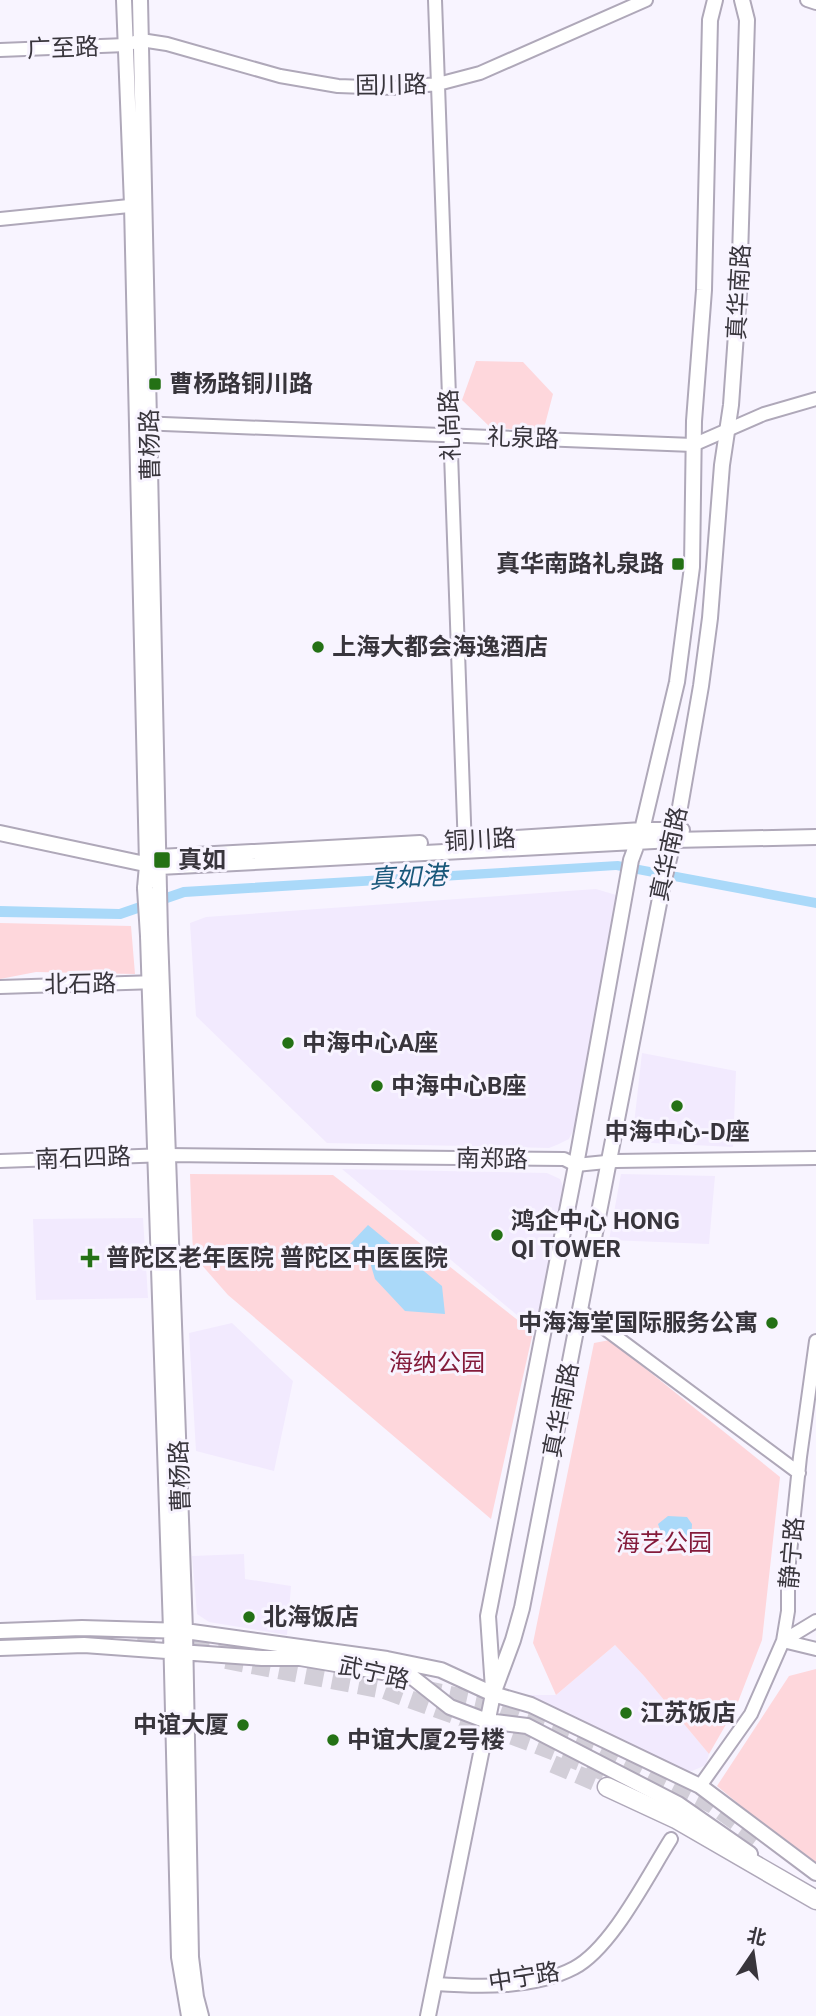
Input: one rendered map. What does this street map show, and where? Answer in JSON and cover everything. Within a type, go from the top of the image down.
[{"type":"highway","points":[[607,1787],[676,1819],[816,1900]]},
{"type":"main road","name":"曹杨路","points":[[124,0],[138,205]]},
{"type":"main road","name":"曹杨路","points":[[140,0],[138,205],[155,863],[152,889],[161,1156],[158,1269],[178,1631],[179,1957],[189,2016]]},
{"type":"main road","name":"真华南路","points":[[493,1694],[488,1616],[576,1165],[631,860],[640,837],[677,682],[687,617],[692,567],[693,445],[705,253],[710,20],[715,0]]},
{"type":"main road","name":"真华南路","points":[[428,2016],[493,1694],[522,1608],[674,835],[710,618],[722,465],[735,365],[743,216],[747,20],[742,0]]},
{"type":"main road","name":"铜川路","points":[[0,833],[155,863],[816,828]]},
{"type":"main road","name":"铜川路","points":[[674,835],[816,837]]},
{"type":"main road","name":"武宁路","points":[[0,1631],[82,1628],[178,1631],[373,1657],[441,1670],[493,1694],[531,1705],[700,1786],[816,1873]]},
{"type":"main road","name":"武宁路","points":[[0,1648],[83,1645],[300,1658],[412,1677],[450,1707],[487,1721],[527,1726],[678,1804],[816,1900]]},
{"type":"main road","name":"曹杨路","points":[[178,1651],[191,1957],[201,2016]]},
{"type":"street","name":"礼尚路","points":[[435,0],[464,846]]},
{"type":"street","name":"固川路","points":[[126,45],[141,40],[167,44],[280,76],[338,86],[393,88],[438,84],[480,73],[646,0]]},
{"type":"street","points":[[807,0],[816,3]]},
{"type":"street","name":"广至路","points":[[0,51],[126,45]]},
{"type":"street","points":[[0,219],[138,205]]},
{"type":"street","name":"礼泉路","points":[[143,423],[693,445],[764,414],[816,399]]},
{"type":"street","name":"北石路","points":[[0,987],[155,982]]},
{"type":"street","name":"南郑路","points":[[161,1156],[564,1159],[576,1165],[816,1158]]},
{"type":"street","name":"南石四路","points":[[0,1161],[161,1156]]},
{"type":"street","points":[[580,1310],[799,1473]]},
{"type":"street","name":"静宁路","points":[[783,1641],[799,1473],[816,1341]]},
{"type":"street","points":[[700,1786],[751,1714],[783,1641],[816,1620]]},
{"type":"street","points":[[783,1641],[816,1649]]},
{"type":"street","name":"中宁路","points":[[436,1984],[491,1985],[524,1982],[575,1968],[592,1955],[615,1928],[671,1839]]},
{"type":"shaded area","points":[[596,889],[616,895],[578,1121],[569,1139],[549,1148],[327,1143],[196,1016],[190,923],[206,917]]},
{"type":"shaded area","points":[[642,1053],[736,1071],[733,1147],[632,1142]]},
{"type":"shaded area","points":[[342,1169],[547,1173],[560,1179],[565,1191],[564,1200],[536,1331]]},
{"type":"shaded area","points":[[621,1174],[715,1176],[709,1244],[609,1240]]},
{"type":"shaded area","name":"普陀区老年医院 普陀区中医医院","points":[[143,1218],[148,1298],[36,1300],[33,1219]]},
{"type":"shaded area","points":[[232,1323],[293,1381],[274,1471],[196,1451],[189,1333]]},
{"type":"shaded area","points":[[244,1554],[245,1579],[291,1586],[287,1635],[209,1622],[197,1614],[192,1556]]},
{"type":"shaded area","points":[[615,1645],[709,1754],[706,1765],[686,1771],[537,1702],[528,1695],[556,1695]]},
{"type":"green space","points":[[476,361],[523,362],[553,394],[543,432],[490,427],[462,400]]},
{"type":"green space","points":[[0,923],[131,926],[135,974],[36,972],[0,979]]},
{"type":"green space","name":"海纳公园","points":[[190,1174],[333,1175],[533,1332],[491,1519],[228,1295],[193,1255]]},
{"type":"green space","name":"海艺公园","points":[[610,1340],[780,1477],[762,1640],[736,1707],[709,1754],[615,1645],[556,1695],[533,1643],[594,1343]]},
{"type":"green space","points":[[816,1669],[816,1868],[717,1786],[789,1676]]},
{"type":"water","name":"真如港","points":[[618,861],[816,898],[816,908],[616,870],[185,897],[121,919],[0,917],[0,906],[119,909],[183,887]]},
{"type":"water","points":[[368,1225],[442,1286],[445,1314],[405,1311],[375,1279],[370,1262],[350,1244]]},
{"type":"water","points":[[668,1516],[687,1517],[692,1524],[691,1543],[675,1550],[667,1546],[658,1524]]},
{"type":"tunnel","points":[[138,1635],[241,1652]]},
{"type":"tunnel","points":[[226,1660],[384,1690],[607,1773]]},
{"type":"tunnel","points":[[423,1689],[477,1701],[595,1745],[713,1805],[762,1841]]},
{"type":"tunnel","points":[[553,1764],[607,1787]]},
{"type":"place","name":"曹杨路铜川路","points":[[155,384]]},
{"type":"place","name":"真华南路礼泉路","points":[[678,564]]},
{"type":"place","name":"上海大都会海逸酒店","points":[[318,647]]},
{"type":"place","name":"真如","points":[[162,860]]},
{"type":"place","name":"中海中心A座","points":[[288,1043]]},
{"type":"place","name":"中海中心B座","points":[[377,1086]]},
{"type":"place","name":"中海中心-D座","points":[[677,1106]]},
{"type":"place","name":"鸿企中心 HONG QI TOWER","points":[[497,1235]]},
{"type":"place","name":"普陀区老年医院 普陀区中医医院","points":[[90,1258]]},
{"type":"place","name":"中海海堂国际服务公寓","points":[[772,1323]]},
{"type":"place","name":"北海饭店","points":[[249,1617]]},
{"type":"place","name":"江苏饭店","points":[[626,1713]]},
{"type":"place","name":"中谊大厦","points":[[243,1725]]},
{"type":"place","name":"中谊大厦2号楼","points":[[333,1740]]}]
